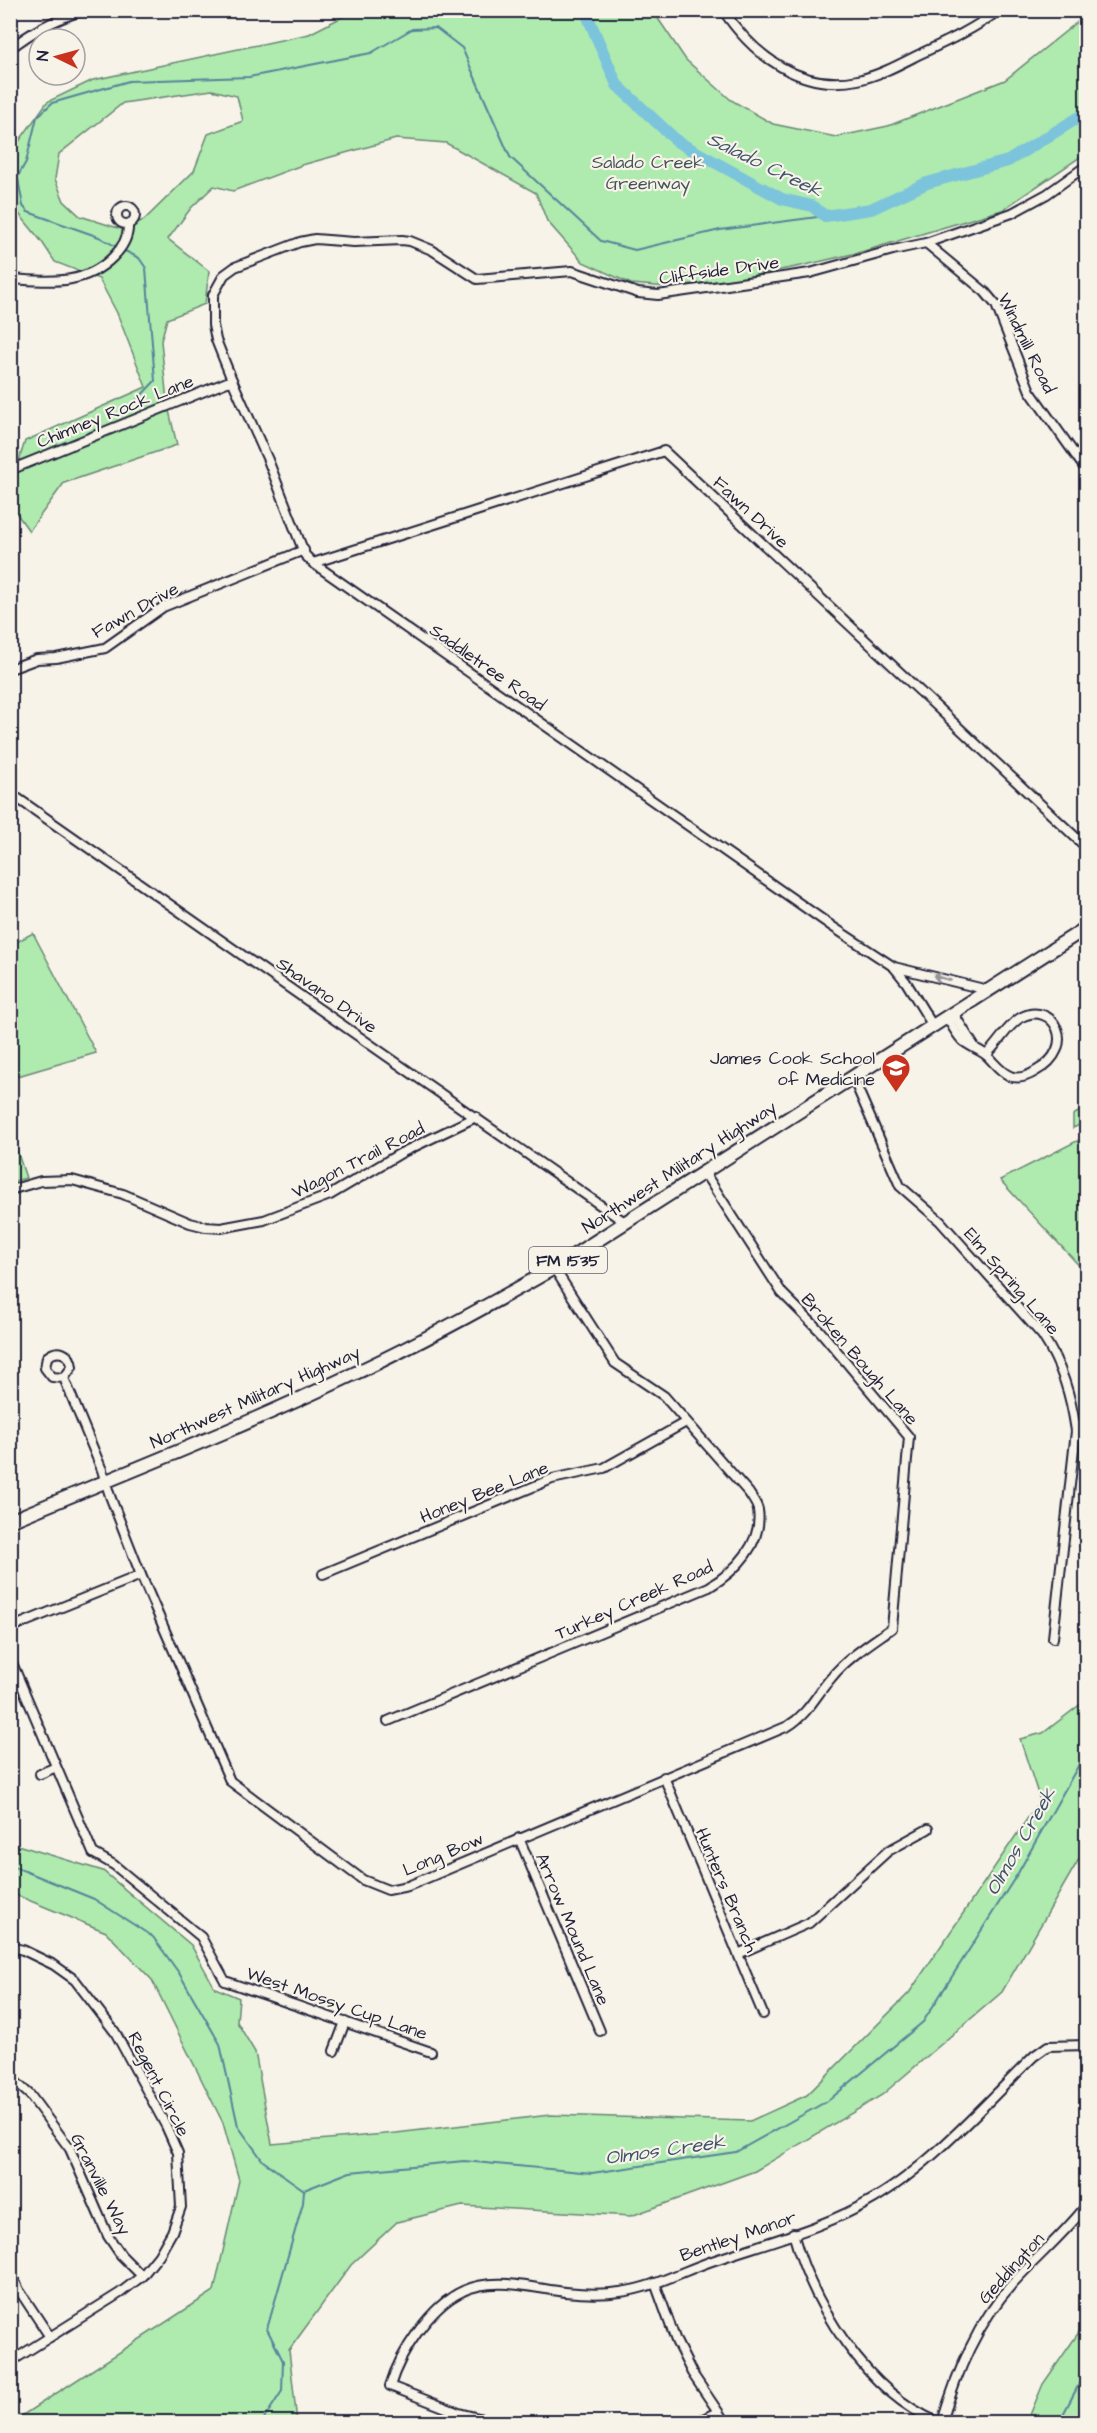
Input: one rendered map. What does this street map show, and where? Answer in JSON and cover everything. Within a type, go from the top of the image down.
[{"type":"main road","name":"Northwest Military Highway","points":[[10,1521],[346,1378],[472,1314],[554,1268],[626,1223],[1086,928]]},
{"type":"street","points":[[10,49],[28,34],[60,18],[84,10]]},
{"type":"street","points":[[723,10],[742,36],[757,51],[778,66],[802,76],[839,82],[860,80],[879,73],[966,32],[999,10]]},
{"type":"street","name":"Cliffside Drive","points":[[217,285],[224,275],[246,261],[300,242],[315,239],[354,242],[411,241],[432,250],[477,279],[572,271],[638,293],[658,295],[810,273],[893,249],[926,243],[1012,213],[1047,194],[1086,166]]},
{"type":"street","points":[[10,279],[51,282],[71,280],[90,274],[105,265],[117,253],[126,238],[128,224]]},
{"type":"street","name":"Windmill Road","points":[[926,243],[985,292],[996,305],[1030,391],[1086,470]]},
{"type":"street","name":"Saddletree Road","points":[[217,285],[213,295],[213,326],[232,380],[268,460],[305,555],[313,563],[833,927],[894,967],[933,1026]]},
{"type":"street","name":"Chimney Rock Lane","points":[[10,470],[232,380]]},
{"type":"street","name":"Fawn Drive","points":[[313,563],[664,451],[1086,848]]},
{"type":"street","name":"Fawn Drive","points":[[10,669],[37,659],[56,658],[105,648],[163,607],[304,550]]},
{"type":"street","name":"Shavano Drive","points":[[10,793],[626,1223]]},
{"type":"street","name":"Saddletree Road","points":[[894,967],[989,990]]},
{"type":"street","points":[[950,1015],[962,1041],[986,1055],[1008,1075],[1026,1076],[1042,1068],[1056,1055],[1060,1044],[1060,1033],[1055,1024],[1045,1016],[1030,1014],[1016,1021],[986,1055]]},
{"type":"street","name":"Elm Spring Lane","points":[[854,1078],[900,1186],[940,1221],[1042,1335],[1051,1348],[1065,1378],[1076,1431],[1053,1638]]},
{"type":"street","name":"Wagon Trail Road","points":[[10,1190],[41,1181],[72,1180],[146,1202],[190,1223],[221,1228],[264,1220],[330,1195],[401,1154],[476,1117]]},
{"type":"street","name":"Broken Bough Lane","points":[[704,1172],[782,1293],[820,1331],[909,1437],[891,1628]]},
{"type":"street","name":"Turkey Creek Road","points":[[388,1721],[709,1587],[735,1568],[749,1552],[758,1522],[758,1507],[749,1493],[664,1396],[615,1364],[554,1268]]},
{"type":"street","name":"Long Bow","points":[[64,1378],[141,1575],[230,1781],[363,1880],[388,1890],[408,1886],[800,1718],[845,1663],[891,1628]]},
{"type":"street","points":[[1076,1431],[1086,1418]]},
{"type":"street","name":"Honey Bee Lane","points":[[323,1574],[552,1479],[604,1468],[686,1422]]},
{"type":"street","points":[[10,1628],[141,1575]]},
{"type":"street","name":"West Mossy Cup Lane","points":[[10,1658],[93,1853],[114,1865],[201,1938],[225,1981],[431,2052]]},
{"type":"street","points":[[40,1774],[56,1767]]},
{"type":"street","name":"Hunters Branch","points":[[664,1777],[763,2013]]},
{"type":"street","points":[[738,1954],[809,1923],[888,1851],[928,1829]]},
{"type":"street","name":"Arrow Mound Lane","points":[[519,1838],[600,2031]]},
{"type":"street","name":"Regent Circle","points":[[10,1947],[23,1950],[54,1965],[75,1980],[115,2032],[166,2126],[178,2153],[181,2207],[172,2232],[142,2276],[120,2293],[10,2362]]},
{"type":"street","points":[[334,2051],[345,2022]]},
{"type":"street","name":"Bentley Manor","points":[[494,2422],[459,2413],[390,2386],[395,2368],[418,2331],[442,2306],[460,2292],[478,2285],[498,2283],[591,2295],[621,2292],[656,2283],[688,2269],[858,2208],[906,2177],[932,2155],[1034,2056],[1048,2046],[1086,2045]]},
{"type":"street","name":"Granville Way","points":[[10,2077],[30,2095],[70,2149],[108,2236],[121,2255],[142,2276]]},
{"type":"street","name":"Geddington","points":[[942,2422],[964,2359],[982,2325],[1011,2285],[1071,2225],[1086,2206]]},
{"type":"street","points":[[793,2233],[804,2267],[819,2300],[854,2352],[872,2374],[906,2404],[924,2417],[938,2422]]},
{"type":"street","points":[[10,2272],[51,2337]]},
{"type":"street","points":[[656,2283],[676,2341],[692,2373],[725,2422]]},
{"type":"street","points":[[697,2422],[717,2412]]},
{"type":"green space","name":"Salado Creek Greenway","points":[[354,11],[653,11],[686,60],[731,100],[773,124],[836,137],[888,126],[1005,80],[1086,15],[1086,153],[1002,210],[861,252],[801,266],[735,279],[668,287],[631,284],[583,262],[547,221],[536,193],[446,143],[396,139],[302,165],[233,191],[214,186],[191,208],[168,239],[209,271],[205,304],[167,319],[161,341],[167,402],[177,445],[64,483],[29,531],[10,504],[11,486],[25,441],[146,387],[117,313],[99,279],[55,262],[11,204],[10,154],[47,102],[78,87],[87,87],[87,83],[309,34]],"holes":[[[212,90],[237,96],[243,121],[208,134],[194,171],[144,220],[121,229],[80,216],[64,201],[55,179],[59,154],[123,103]]]},
{"type":"green space","points":[[33,933],[96,1053],[11,1078],[11,945]]},
{"type":"green space","points":[[1082,1110],[1086,1115],[1086,1122],[1073,1128],[1073,1115]]},
{"type":"green space","points":[[1086,1129],[1086,1273],[1000,1180],[1081,1139]]},
{"type":"green space","points":[[11,1132],[26,1178],[10,1182]]},
{"type":"green space","points":[[1086,1700],[1086,1847],[1002,1992],[882,2095],[755,2171],[631,2216],[462,2206],[397,2222],[351,2265],[289,2350],[297,2422],[12,2422],[214,2291],[239,2180],[223,2123],[152,1980],[106,1932],[11,1893],[11,1843],[103,1871],[191,1945],[215,1988],[239,1998],[237,2022],[255,2052],[272,2144],[396,2133],[550,2115],[750,2121],[807,2095],[909,1993],[1040,1800],[1020,1739],[1043,1733]]},
{"type":"green space","points":[[1086,2322],[1086,2422],[1027,2422],[1043,2384]]},
{"type":"waterway","name":"Salado Creek","points":[[585,10],[617,85],[678,142],[782,199],[812,206],[825,216],[871,209],[927,183],[1008,161],[1086,113]]},
{"type":"waterway","points":[[10,184],[14,183],[26,162],[37,117],[52,103],[129,81],[249,77],[371,53],[412,29],[436,28],[462,48],[510,157],[601,241],[635,250],[720,230],[825,216]]},
{"type":"waterway","points":[[18,179],[23,206],[28,212],[99,237],[115,246]]},
{"type":"waterway","points":[[125,251],[139,258],[146,268],[155,381],[134,403]]},
{"type":"waterway","name":"Olmos Creek","points":[[262,2422],[282,2391],[283,2361],[267,2329],[303,2203],[304,2190],[350,2172],[464,2161],[592,2173],[736,2152],[829,2100],[923,2022],[1018,1873],[1086,1752]]},
{"type":"waterway","points":[[10,1865],[94,1899],[153,1937],[179,1973],[220,2044],[238,2126],[263,2161],[304,2190]]},
{"type":"waterway","points":[[1059,2422],[1086,2371]]},
{"type":"place","name":"James Cook School of Medicine","points":[[896,1094]]}]
